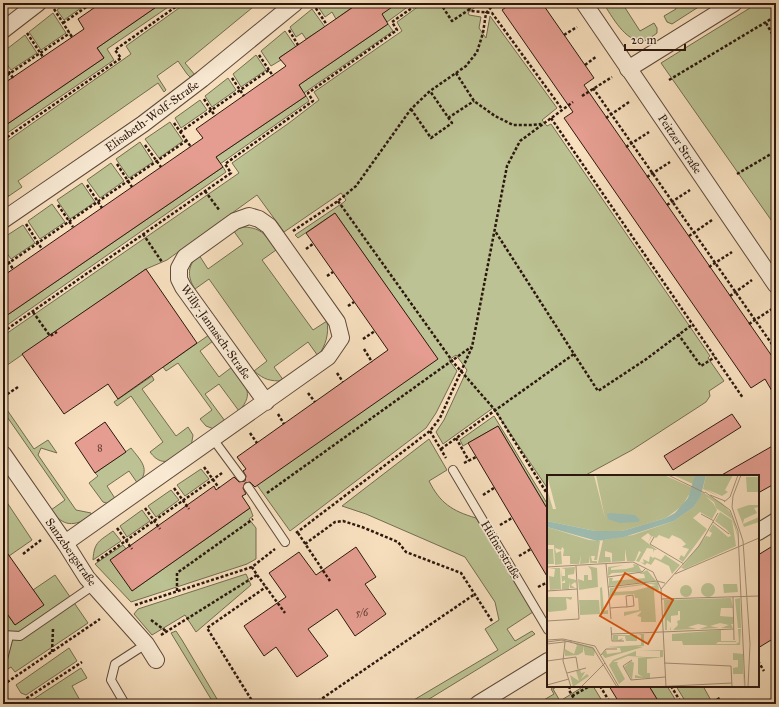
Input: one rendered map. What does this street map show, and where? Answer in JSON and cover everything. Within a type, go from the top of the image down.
[{"type":"street","points":[[3,30],[38,3]]},
{"type":"street","name":"Elisabeth-Wolf-Straße","points":[[3,220],[143,124],[202,79],[295,3]]},
{"type":"street","name":"Peitzer Straße","points":[[584,3],[776,284]]},
{"type":"street","points":[[628,69],[734,3]]},
{"type":"street","name":"Willy-Jannasch-Straße","points":[[65,543],[214,439],[271,407],[328,358],[341,338],[336,322],[269,226],[259,219],[249,216],[235,221],[185,257],[179,268],[179,279],[183,287],[271,407]]},
{"type":"street","name":"Sanzebergstraße","points":[[3,454],[65,543],[87,578],[146,644],[156,660]]},
{"type":"street","points":[[759,531],[776,522]]},
{"type":"street","points":[[478,704],[547,662]]},
{"type":"lane","points":[[214,439],[241,477]]},
{"type":"lane","name":"Hüfnerstraße","points":[[453,470],[547,628]]},
{"type":"lane","points":[[248,487],[285,542]]},
{"type":"lane","points":[[3,659],[6,636],[20,636],[94,585]]},
{"type":"lane","points":[[125,704],[111,680],[115,664],[146,644]]},
{"type":"path","points":[[63,23],[93,3],[96,6]]},
{"type":"path","points":[[3,140],[121,58],[115,50],[181,3]]},
{"type":"path","points":[[3,332],[231,173],[225,164],[313,101],[308,93],[397,30],[392,22],[420,3]]},
{"type":"path","points":[[440,3],[452,21],[470,9]]},
{"type":"path","points":[[466,3],[471,11],[492,13],[562,109]]},
{"type":"path","points":[[290,234],[338,201],[356,186],[411,109],[430,91],[466,66],[476,52],[483,33],[486,13],[495,3]]},
{"type":"path","points":[[544,6],[549,3]]},
{"type":"path","points":[[313,4],[327,25]]},
{"type":"path","points":[[54,9],[72,37]]},
{"type":"path","points":[[669,80],[776,16]]},
{"type":"path","points":[[766,22],[775,38]]},
{"type":"path","points":[[286,26],[298,45]]},
{"type":"path","points":[[564,35],[577,27]]},
{"type":"path","points":[[25,31],[43,57]]},
{"type":"path","points":[[3,78],[70,33]]},
{"type":"path","points":[[256,51],[273,76]]},
{"type":"path","points":[[585,65],[598,56]]},
{"type":"path","points":[[3,63],[13,78]]},
{"type":"path","points":[[180,132],[269,70]]},
{"type":"path","points":[[456,73],[474,101],[495,116],[513,125],[543,123]]},
{"type":"path","points":[[229,74],[244,96]]},
{"type":"path","points":[[582,96],[612,77]]},
{"type":"path","points":[[593,88],[776,351],[770,355]]},
{"type":"path","points":[[411,109],[431,138],[452,123],[430,91]]},
{"type":"path","points":[[201,95],[215,116]]},
{"type":"path","points":[[448,118],[474,101]]},
{"type":"path","points":[[131,606],[252,567],[430,431],[440,418],[472,347],[507,166],[520,141],[573,102]]},
{"type":"path","points":[[606,118],[629,102]]},
{"type":"path","points":[[170,118],[190,147]]},
{"type":"path","points":[[551,118],[743,398]]},
{"type":"path","points":[[626,147],[649,132]]},
{"type":"path","points":[[3,267],[186,141]]},
{"type":"path","points":[[145,144],[161,167]]},
{"type":"path","points":[[737,174],[776,151]]},
{"type":"path","points":[[113,158],[132,187]]},
{"type":"path","points":[[647,177],[670,162]]},
{"type":"path","points":[[87,184],[102,208]]},
{"type":"path","points":[[667,205],[691,190]]},
{"type":"path","points":[[205,191],[230,225]]},
{"type":"path","points":[[338,201],[453,362],[462,370],[495,410],[547,492]]},
{"type":"path","points":[[57,204],[73,228]]},
{"type":"path","points":[[23,220],[42,249]]},
{"type":"path","points":[[688,236],[712,220]]},
{"type":"path","points":[[494,231],[598,390],[645,360],[693,324]]},
{"type":"path","points":[[143,234],[162,263],[179,268]]},
{"type":"path","points":[[710,266],[734,250]]},
{"type":"path","points":[[3,253],[13,269]]},
{"type":"path","points":[[730,296],[754,278]]},
{"type":"path","points":[[750,324],[775,307]]},
{"type":"path","points":[[33,312],[50,336],[57,332]]},
{"type":"path","points":[[363,339],[375,331]]},
{"type":"path","points":[[678,334],[700,366],[715,357]]},
{"type":"path","points":[[256,500],[453,362],[472,347]]},
{"type":"path","points":[[364,349],[372,362]]},
{"type":"path","points":[[441,449],[574,354]]},
{"type":"path","points":[[335,370],[343,382]]},
{"type":"path","points":[[3,397],[18,387]]},
{"type":"path","points":[[307,390],[315,402]]},
{"type":"path","points":[[271,407],[284,424]]},
{"type":"path","points":[[430,431],[448,460]]},
{"type":"path","points":[[249,432],[257,443]]},
{"type":"path","points":[[456,438],[469,461]]},
{"type":"path","points":[[203,464],[219,488]]},
{"type":"path","points":[[92,565],[232,466]]},
{"type":"path","points":[[173,486],[189,509]]},
{"type":"path","points":[[144,506],[160,529]]},
{"type":"path","points":[[177,591],[177,573],[264,511]]},
{"type":"path","points":[[305,544],[334,522],[343,521],[398,542],[406,552],[461,573],[492,621]]},
{"type":"path","points":[[115,526],[132,549]]},
{"type":"path","points":[[298,532],[330,581]]},
{"type":"path","points":[[23,554],[41,540]]},
{"type":"path","points":[[252,567],[285,613]]},
{"type":"path","points":[[146,644],[257,575]]},
{"type":"path","points":[[254,704],[207,628],[266,587]]},
{"type":"path","points":[[314,704],[475,594]]},
{"type":"path","points":[[3,685],[103,618]]},
{"type":"path","points":[[18,704],[82,662]]},
{"type":"path","points":[[759,663],[764,671]]},
{"type":"path","points":[[570,687],[569,690],[577,704]]},
{"type":"path","points":[[572,696],[588,687]]},
{"type":"path","points":[[601,687],[611,704]]},
{"type":"path","points":[[672,687],[682,704]]},
{"type":"path","points":[[708,704],[720,698]]},
{"type":"green space","points":[[65,3],[88,3],[64,20],[57,10]]},
{"type":"green space","points":[[162,3],[174,3],[107,49],[114,60],[3,136],[3,127],[104,58],[97,48]]},
{"type":"green space","points":[[186,3],[258,3],[185,63],[195,75],[191,78],[178,61],[157,76],[166,90],[164,92],[158,83],[18,181],[22,187],[3,200],[3,144],[131,54],[126,46]]},
{"type":"green space","points":[[319,3],[352,3],[354,6],[336,19],[332,12],[325,17],[317,5]]},
{"type":"green space","points":[[398,3],[413,3],[387,22],[381,14]]},
{"type":"green space","points":[[423,3],[488,3],[474,8],[468,13],[469,15],[481,17],[479,28],[486,38],[490,16],[557,108],[542,120],[547,126],[551,124],[710,356],[708,358],[724,381],[709,391],[710,396],[706,402],[632,450],[586,475],[547,475],[547,488],[493,408],[443,444],[436,432],[444,420],[467,370],[456,355],[449,360],[457,371],[436,413],[426,428],[290,531],[257,485],[437,359],[335,213],[298,238],[295,235],[344,202],[346,200],[341,193],[284,232],[257,195],[167,260],[146,269],[3,368],[3,336],[239,173],[232,163],[319,100],[314,92],[402,31],[397,22]]},
{"type":"green space","points":[[603,3],[622,3],[640,31],[654,23],[657,28],[657,33],[649,39],[643,41],[630,37],[615,21]]},
{"type":"green space","points":[[673,3],[700,3],[700,6],[672,24],[667,22],[664,16],[676,9]]},
{"type":"green space","points":[[758,3],[776,3],[776,227],[661,63]]},
{"type":"green space","points":[[312,9],[325,27],[306,39],[302,33],[296,37],[290,27]]},
{"type":"green space","points":[[53,13],[66,33],[41,50],[29,32]]},
{"type":"green space","points":[[388,24],[393,31],[304,93],[299,85]]},
{"type":"green space","points":[[285,31],[296,47],[280,57],[281,60],[271,66],[261,51]]},
{"type":"green space","points":[[25,35],[37,53],[11,70],[3,59],[3,52]]},
{"type":"green space","points":[[256,55],[266,70],[241,87],[233,74]]},
{"type":"green space","points":[[228,78],[236,90],[212,107],[205,96]]},
{"type":"green space","points":[[306,96],[309,101],[220,164],[216,157]]},
{"type":"green space","points":[[200,100],[207,110],[181,128],[175,118]]},
{"type":"green space","points":[[170,122],[183,141],[159,158],[145,139]]},
{"type":"green space","points":[[140,142],[153,162],[129,178],[116,159]]},
{"type":"green space","points":[[111,163],[124,181],[100,198],[87,180]]},
{"type":"green space","points":[[223,167],[226,172],[3,328],[3,318]]},
{"type":"green space","points":[[82,183],[95,202],[70,219],[57,200]]},
{"type":"green space","points":[[52,204],[65,222],[40,239],[28,221]]},
{"type":"green space","points":[[23,225],[35,243],[11,259],[3,248],[3,238]]},
{"type":"green space","points":[[244,227],[260,231],[276,250],[262,260],[313,330],[327,321],[328,330],[326,339],[318,356],[308,342],[274,367],[284,381],[268,379],[254,371],[267,361],[209,279],[195,289],[192,285],[190,267],[195,259],[199,255],[208,269],[243,244],[233,230]]},
{"type":"green space","points":[[209,335],[213,341],[200,351],[219,377],[232,367],[244,384],[247,393],[247,399],[239,411],[219,384],[205,394],[225,421],[214,429],[206,426],[200,419],[212,410],[178,363],[166,371],[163,367]]},
{"type":"green space","points":[[152,376],[154,380],[142,389],[176,436],[188,427],[193,435],[191,447],[175,458],[165,461],[160,461],[155,458],[150,452],[163,442],[131,396],[117,406],[114,402]]},
{"type":"green space","points":[[3,404],[34,449],[48,440],[57,453],[41,448],[38,455],[76,510],[91,513],[91,516],[85,520],[69,524],[55,516],[51,510],[65,500],[3,411]]},
{"type":"green space","points":[[494,416],[547,503],[547,508],[498,426],[463,446],[460,440]]},
{"type":"green space","points":[[429,439],[447,470],[429,481],[433,489],[442,501],[453,509],[476,518],[533,612],[507,629],[515,641],[532,631],[535,634],[421,704],[407,704],[498,650],[485,629],[499,620],[495,602],[465,557],[366,514],[342,506]]},
{"type":"green space","points":[[131,448],[143,465],[144,474],[142,479],[138,484],[129,471],[107,486],[116,500],[110,504],[103,502],[89,483],[98,476],[95,473]]},
{"type":"green space","points":[[201,469],[209,479],[185,496],[177,485]]},
{"type":"green space","points":[[171,490],[179,500],[156,517],[148,506]]},
{"type":"green space","points":[[6,501],[32,540],[9,556],[3,547],[3,503]]},
{"type":"green space","points":[[250,508],[253,516],[249,519],[256,528],[256,559],[247,564],[131,602],[95,564],[123,545],[126,549],[132,591]]},
{"type":"green space","points":[[142,510],[150,521],[127,537],[120,526]]},
{"type":"green space","points":[[113,531],[121,541],[93,560],[98,542]]},
{"type":"green space","points":[[246,574],[251,585],[196,632],[185,615],[152,635],[134,614],[138,609]]},
{"type":"green space","points":[[55,575],[88,623],[15,672],[11,667],[3,672],[3,608],[15,625],[33,590]]},
{"type":"green space","points":[[176,631],[220,704],[214,704],[171,633]]},
{"type":"green space","points":[[69,648],[77,661],[26,695],[21,693],[16,685]]},
{"type":"green space","points":[[81,668],[87,678],[72,686],[82,704],[26,704]]},
{"type":"green space","points":[[556,687],[553,689],[560,701],[580,687],[594,687],[604,704],[537,704],[554,694],[551,689]]},
{"type":"green space","points":[[650,687],[668,687],[678,704],[660,704]]},
{"type":"green space","points":[[677,687],[704,687],[713,704],[687,704]]},
{"type":"building","points":[[101,3],[162,3],[97,48],[104,58],[3,127],[3,84],[84,29],[78,19]]},
{"type":"building","points":[[359,3],[398,3],[382,14],[388,24],[299,85],[306,96],[216,157],[223,167],[3,318],[3,276],[203,138],[196,129],[286,66],[279,58]]},
{"type":"building","points":[[512,3],[542,3],[594,78],[584,85],[776,362],[776,398],[765,379],[751,388],[564,118],[573,112],[502,10]]},
{"type":"building","points":[[335,213],[438,359],[255,487],[250,482],[245,483],[243,488],[246,494],[242,496],[250,508],[132,591],[110,560],[214,486],[216,490],[234,477],[239,482],[245,481],[246,476],[243,471],[246,469],[237,457],[388,350],[306,233]]},
{"type":"building","points":[[146,269],[197,343],[118,399],[108,384],[64,414],[22,354]]},
{"type":"building","points":[[732,414],[741,427],[673,470],[664,456]]},
{"type":"building","points":[[105,422],[126,452],[95,473],[75,443]]},
{"type":"building","points":[[498,426],[547,508],[547,576],[468,443]]},
{"type":"building","points":[[776,444],[776,483],[759,492],[759,475],[722,475]]},
{"type":"building","points":[[776,544],[776,637],[759,647],[759,554]]},
{"type":"building","points":[[3,547],[44,605],[15,625],[3,608]]},
{"type":"building","points":[[356,547],[376,577],[365,584],[386,614],[355,636],[337,609],[308,629],[328,656],[297,677],[276,647],[264,656],[244,626],[286,597],[269,573],[299,552],[316,575]]},
{"type":"building","points":[[610,687],[650,687],[660,704],[620,704]]}]
